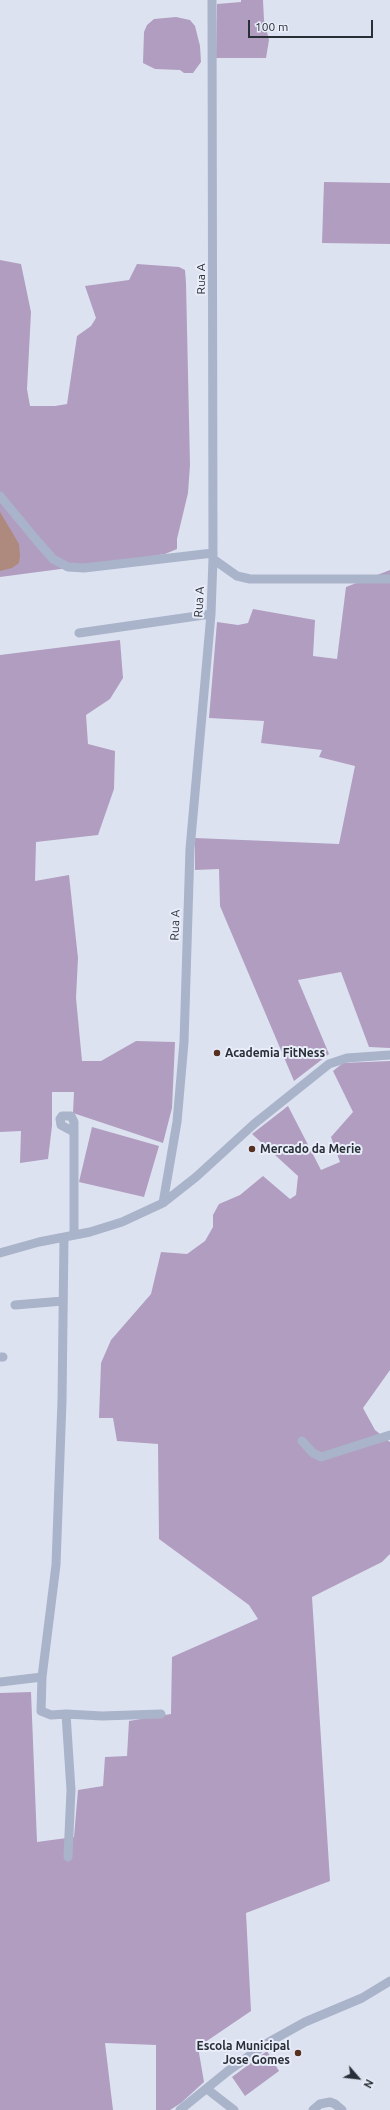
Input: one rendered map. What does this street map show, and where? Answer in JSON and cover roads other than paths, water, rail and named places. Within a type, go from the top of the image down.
[{"type":"street","name":"Rua A","points":[[163,1203],[177,1122],[184,1042],[190,848],[211,614],[213,556],[212,0]]},
{"type":"street","points":[[0,496],[54,559],[68,567],[84,568],[213,556],[237,576],[250,579],[390,579]]},
{"type":"street","points":[[79,633],[211,614]]},
{"type":"street","points":[[0,1253],[122,1222],[163,1203],[196,1177],[254,1124],[329,1064],[352,1057],[390,1055]]},
{"type":"street","points":[[74,1132],[74,1235]]},
{"type":"street","points":[[64,1237],[56,1566],[42,1677],[41,1711],[51,1715],[66,1714],[102,1716],[161,1714]]},
{"type":"street","points":[[15,1305],[63,1301]]},
{"type":"street","points":[[302,1441],[313,1453],[321,1457],[390,1434]]},
{"type":"street","points":[[0,1682],[42,1677]]},
{"type":"street","points":[[66,1714],[71,1790],[68,1857]]},
{"type":"street","points":[[180,2110],[268,2042],[305,2022],[362,1998],[390,1981]]},
{"type":"street","points":[[207,2089],[234,2110]]},
{"type":"street","points":[[313,2110],[320,2104],[330,2102],[342,2110]]},
{"type":"place","name":"Academia FitNess","points":[[217,1053]]},
{"type":"place","name":"Mercado da Merie","points":[[252,1149]]},
{"type":"place","name":"Escola Municipal Jose Gomes","points":[[298,2053]]}]
